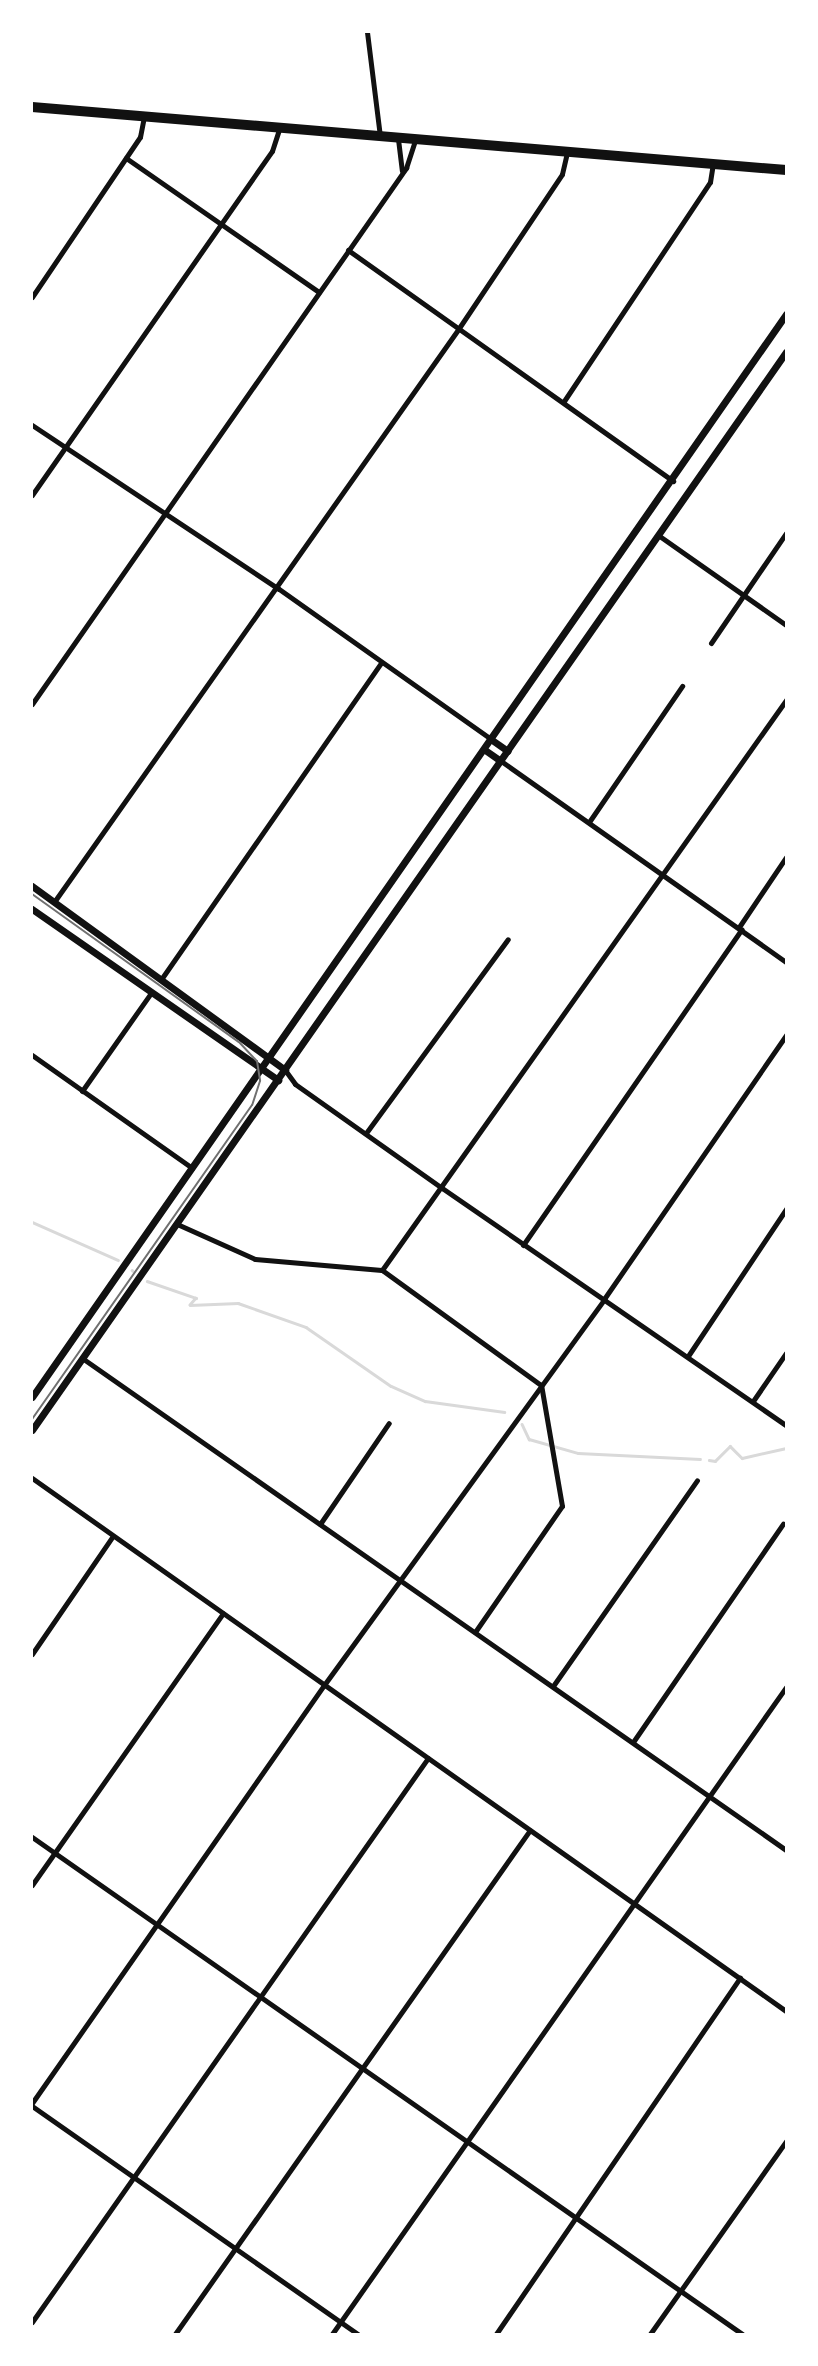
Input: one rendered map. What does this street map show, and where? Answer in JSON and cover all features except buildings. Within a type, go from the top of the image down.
[{"type":"highway","points":[[32,107],[786,170]]},
{"type":"street","points":[[367,32],[380,137]]},
{"type":"street","points":[[32,297],[140,137],[144,117]]},
{"type":"street","points":[[32,495],[272,151],[279,129]]},
{"type":"street","points":[[398,139],[402,172]]},
{"type":"street","points":[[32,704],[402,172],[415,140]]},
{"type":"street","points":[[54,902],[279,589],[459,328],[562,174],[567,152]]},
{"type":"street","points":[[126,158],[319,292]]},
{"type":"street","points":[[564,401],[710,182],[713,164]]},
{"type":"street","points":[[348,250],[673,481]]},
{"type":"street","points":[[32,1397],[673,481],[786,314]]},
{"type":"street","points":[[32,1430],[786,352]]},
{"type":"street","points":[[32,425],[279,589],[508,751]]},
{"type":"street","points":[[711,643],[786,533]]},
{"type":"street","points":[[658,535],[786,625]]},
{"type":"street","points":[[82,1091],[381,663]]},
{"type":"street","points":[[589,822],[682,685]]},
{"type":"street","points":[[382,1270],[786,700]]},
{"type":"street","points":[[485,750],[786,962]]},
{"type":"street","points":[[523,1245],[786,857]]},
{"type":"street","points":[[32,886],[271,1057],[295,1084],[523,1245],[786,1425]]},
{"type":"street","points":[[32,909],[261,1071],[278,1080],[295,1084]]},
{"type":"street","points":[[366,1133],[508,939]]},
{"type":"street","points":[[358,2334],[32,2104],[324,1685],[604,1299],[786,1035]]},
{"type":"street","points":[[32,1055],[192,1169]]},
{"type":"street","points":[[688,1356],[786,1209]]},
{"type":"street","points":[[177,1224],[255,1259],[382,1270],[541,1385],[562,1506],[475,1632]]},
{"type":"street","points":[[754,1401],[786,1353]]},
{"type":"street","points":[[82,1358],[786,1850]]},
{"type":"street","points":[[320,1524],[389,1423]]},
{"type":"street","points":[[32,1478],[786,2011]]},
{"type":"street","points":[[553,1686],[697,1480]]},
{"type":"street","points":[[633,1742],[783,1524]]},
{"type":"street","points":[[32,1654],[112,1537]]},
{"type":"street","points":[[32,1885],[223,1613]]},
{"type":"street","points":[[332,2334],[786,1687]]},
{"type":"street","points":[[32,2322],[428,1758]]},
{"type":"street","points":[[176,2334],[530,1830]]},
{"type":"street","points":[[32,1837],[742,2334]]},
{"type":"street","points":[[496,2334],[740,1978]]},
{"type":"street","points":[[650,2334],[786,2141]]},
{"type":"waterway","points":[[32,1222],[118,1260]]},
{"type":"waterway","points":[[147,1281],[196,1298],[190,1305],[238,1303],[306,1327],[391,1386],[425,1401],[504,1412]]},
{"type":"waterway","points":[[522,1424],[529,1439],[578,1453],[700,1459]]},
{"type":"waterway","points":[[709,1460],[715,1461],[730,1446],[742,1458],[786,1448]]},
{"type":"tram line","points":[[32,894],[239,1042],[257,1061],[260,1081],[252,1105],[32,1419]]}]
